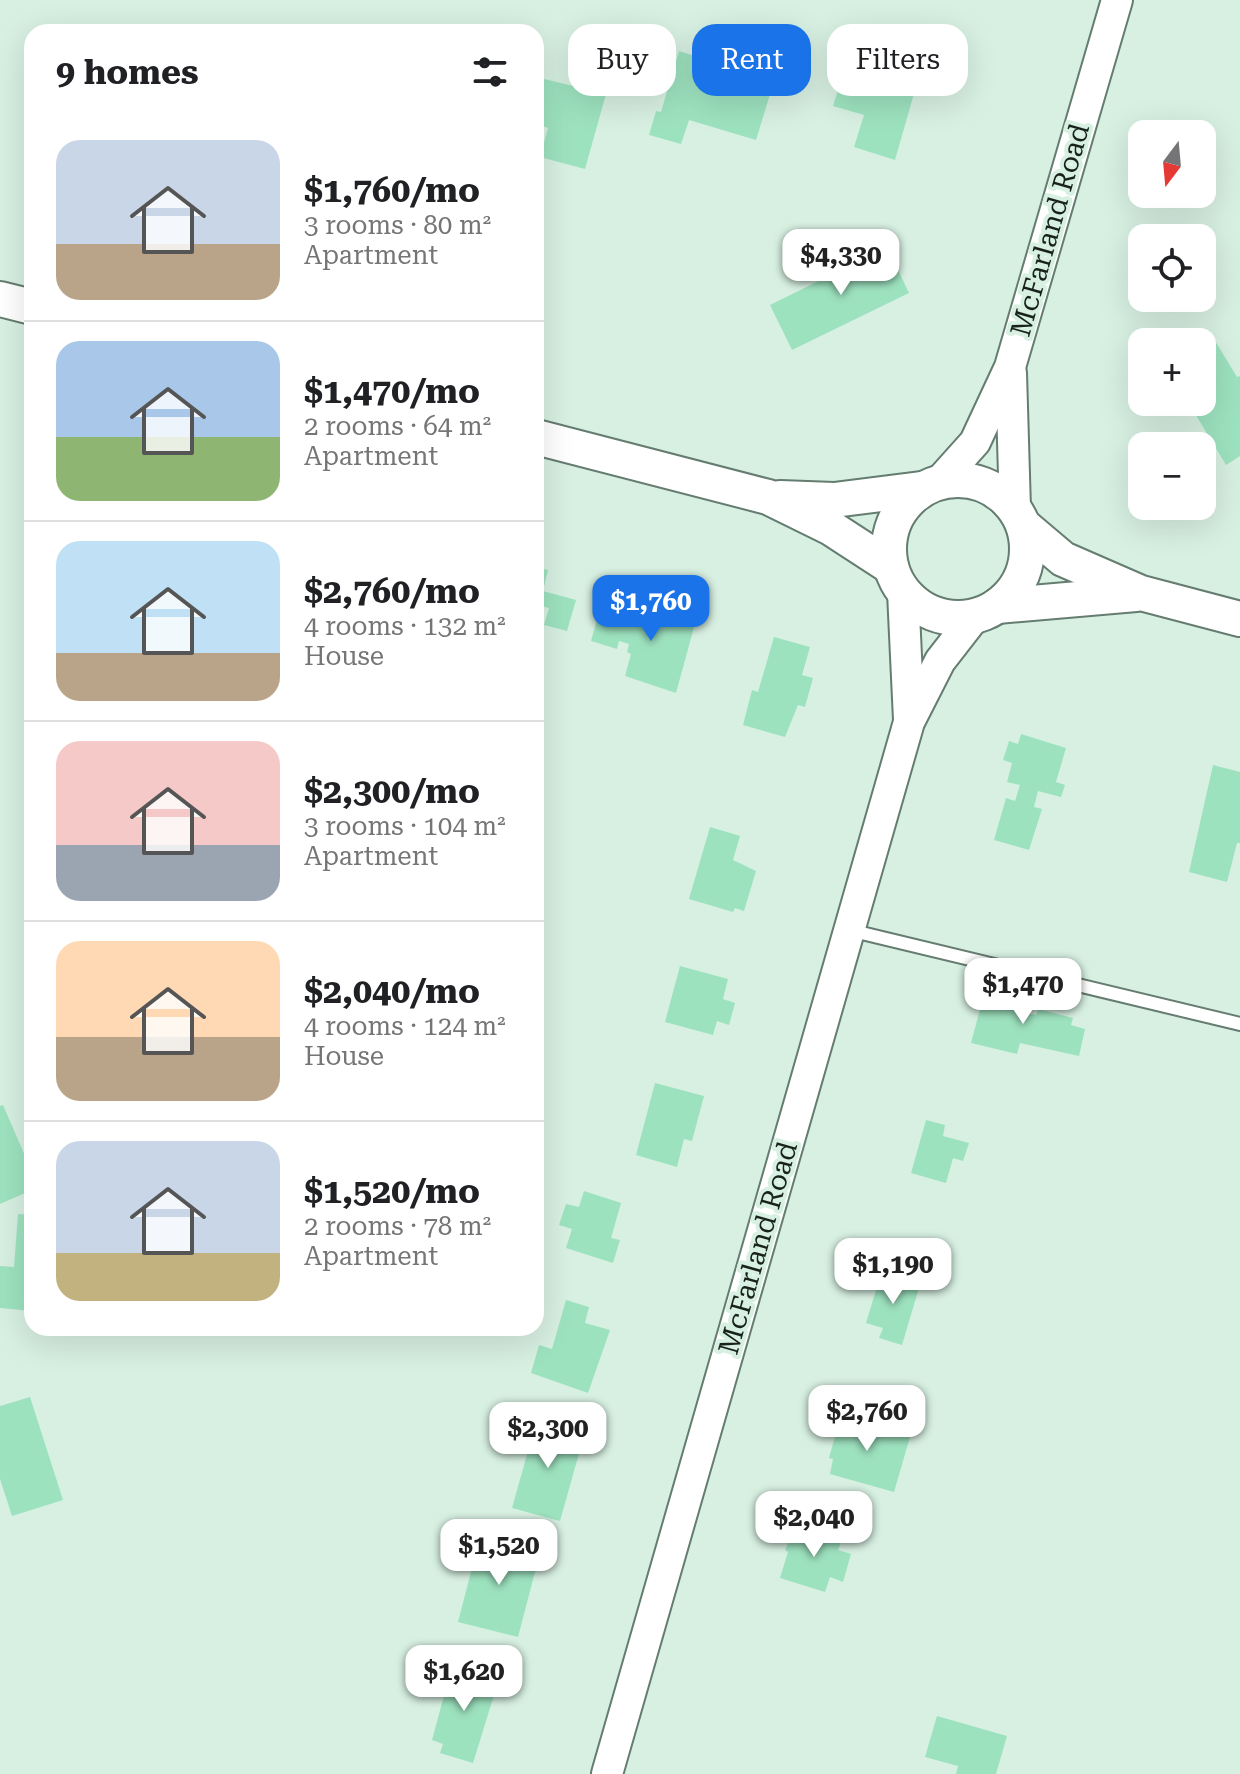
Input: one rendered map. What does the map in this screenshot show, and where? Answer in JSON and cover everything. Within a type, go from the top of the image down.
[{"type":"main road","points":[[0,299],[24,305]]},
{"type":"main road","points":[[544,439],[768,497],[831,528],[897,579],[928,611],[959,618],[986,611],[1141,593]]},
{"type":"main road","points":[[768,497],[834,500],[974,481],[1004,496],[1019,517],[1063,559],[1141,593],[1240,619]]},
{"type":"main road","points":[[897,579],[888,552],[893,523],[900,510],[931,485]]},
{"type":"main road","points":[[986,611],[1011,594],[1027,562],[1019,517]]},
{"type":"street","name":"McFarland Road","points":[[931,485],[975,442],[1010,367],[1117,0]]},
{"type":"street","name":"McFarland Road","points":[[1010,367],[1019,517]]},
{"type":"street","name":"McFarland Road","points":[[897,579],[909,722]]},
{"type":"street","name":"McFarland Road","points":[[607,1774],[909,722],[940,661],[986,611]]},
{"type":"lane","points":[[849,930],[1240,1024]]},
{"type":"building","points":[[679,51],[692,55],[692,96],[769,96],[756,140],[689,120],[681,144],[649,135],[656,111],[661,112],[666,96],[676,96]]},
{"type":"building","points":[[544,79],[568,85],[568,96],[605,96],[585,169],[544,158],[548,128],[544,127]]},
{"type":"building","points":[[836,96],[913,96],[895,160],[854,147],[864,115],[833,106]]},
{"type":"building","points":[[884,241],[909,293],[792,350],[770,305],[851,265],[848,259]]},
{"type":"building","points":[[1216,342],[1237,377],[1240,376],[1240,456],[1226,465],[1216,448],[1216,432],[1206,432],[1196,416],[1216,416]]},
{"type":"building","points":[[544,591],[576,600],[567,631],[544,625],[549,608],[544,607]]},
{"type":"building","points":[[669,600],[699,609],[676,693],[625,676],[631,654],[627,652],[629,644],[619,641],[617,649],[591,641],[600,609],[626,616],[623,623],[634,626],[638,613],[663,620]]},
{"type":"building","points":[[774,637],[810,647],[802,675],[813,678],[805,707],[798,705],[785,737],[743,725],[752,690],[758,692]]},
{"type":"building","points":[[1021,734],[1066,748],[1056,782],[1065,785],[1061,797],[1038,791],[1034,807],[1042,809],[1029,850],[994,840],[1006,798],[1015,801],[1020,785],[1007,782],[1012,763],[1003,760],[1009,741],[1018,744]]},
{"type":"building","points":[[1213,765],[1240,772],[1240,843],[1237,843],[1227,882],[1189,872]]},
{"type":"building","points":[[710,827],[740,836],[733,860],[756,871],[744,911],[735,908],[733,912],[689,899]]},
{"type":"building","points":[[680,966],[728,979],[723,999],[735,1003],[729,1025],[717,1021],[713,1035],[665,1022]]},
{"type":"building","points":[[986,987],[1031,999],[1028,1013],[1036,1015],[1038,1009],[1073,1018],[1071,1025],[1085,1029],[1079,1056],[1020,1043],[1017,1054],[971,1043]]},
{"type":"building","points":[[655,1083],[704,1096],[692,1141],[684,1139],[677,1167],[636,1155]]},
{"type":"building","points":[[3,1105],[24,1153],[24,1194],[0,1204],[0,1106]]},
{"type":"building","points":[[926,1120],[945,1125],[943,1136],[969,1143],[963,1161],[953,1158],[946,1183],[911,1173]]},
{"type":"building","points":[[584,1191],[621,1203],[611,1238],[620,1240],[613,1263],[566,1248],[572,1229],[559,1225],[566,1204],[579,1207]]},
{"type":"building","points":[[18,1214],[24,1214],[24,1310],[0,1308],[0,1266],[14,1267]]},
{"type":"building","points":[[882,1270],[921,1281],[902,1345],[879,1338],[883,1328],[866,1323]]},
{"type":"building","points":[[566,1300],[589,1307],[585,1323],[610,1330],[588,1393],[531,1373],[539,1345],[552,1349]]},
{"type":"building","points":[[30,1397],[63,1500],[12,1516],[0,1479],[0,1406]]},
{"type":"building","points":[[842,1411],[874,1420],[873,1426],[910,1437],[894,1492],[830,1474],[833,1459],[829,1458]]},
{"type":"building","points":[[537,1419],[585,1432],[560,1521],[512,1508]]},
{"type":"building","points":[[797,1523],[818,1529],[816,1534],[841,1542],[838,1550],[851,1554],[843,1582],[830,1577],[825,1592],[780,1578],[788,1552],[785,1550]]},
{"type":"building","points":[[480,1537],[540,1553],[518,1637],[458,1622]]},
{"type":"building","points":[[452,1666],[499,1679],[473,1763],[440,1753],[443,1744],[432,1740]]},
{"type":"building","points":[[937,1716],[1007,1736],[996,1774],[956,1774],[958,1766],[925,1757]]}]
